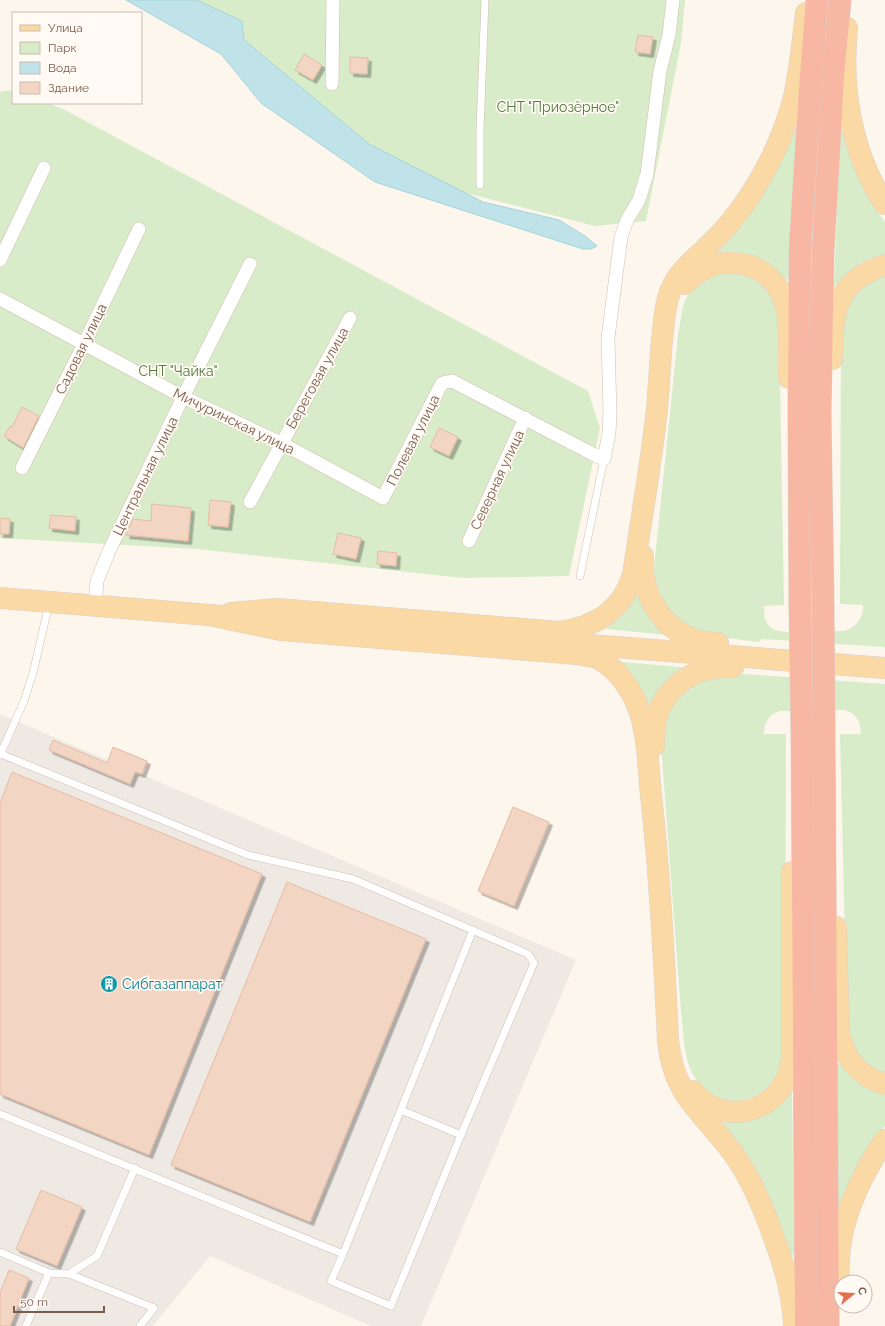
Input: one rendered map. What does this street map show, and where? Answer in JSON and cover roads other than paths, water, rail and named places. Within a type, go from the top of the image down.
[{"type":"highway","points":[[806,1326],[800,604],[800,251],[817,0]]},
{"type":"highway","points":[[828,1326],[823,573],[820,414],[823,252],[833,76],[840,0]]},
{"type":"main road","points":[[208,615],[277,609],[559,632],[588,626],[597,622],[611,612],[623,597],[631,583],[633,575],[650,468],[657,408],[664,316],[670,292],[679,274],[714,240],[734,217],[762,176],[775,149],[794,96],[800,61],[807,0]]},
{"type":"main road","points":[[850,0],[846,34],[846,87],[849,109],[853,131],[860,152],[876,189],[885,204]]},
{"type":"main road","points":[[657,408],[673,310],[675,301],[683,287],[698,272],[719,263],[740,263],[749,265],[767,275],[774,282],[781,293],[788,317],[790,513],[800,572]]},
{"type":"main road","points":[[823,573],[831,515],[833,321],[840,299],[846,290],[864,275],[885,265]]},
{"type":"main road","points":[[650,468],[643,562],[646,587],[660,615],[674,629],[692,639],[748,647],[786,660]]},
{"type":"main road","points":[[0,598],[885,668]]},
{"type":"main road","points":[[208,615],[281,630],[578,654],[599,660],[614,671],[624,682],[631,692],[642,716],[645,737],[655,832],[669,1053],[675,1074],[686,1096],[735,1156],[758,1196],[784,1265],[792,1302],[794,1326]]},
{"type":"main road","points":[[847,665],[885,659]]},
{"type":"main road","points":[[655,832],[656,797],[653,741],[654,729],[658,712],[667,696],[683,680],[702,670],[722,666],[747,667],[786,660]]},
{"type":"main road","points":[[847,665],[885,678]]},
{"type":"main road","points":[[662,930],[668,964],[676,1049],[682,1071],[690,1087],[703,1101],[719,1110],[734,1112],[744,1111],[762,1105],[776,1094],[782,1086],[790,1070],[792,1059],[792,828],[802,766]]},
{"type":"main road","points":[[824,766],[833,826],[838,1032],[844,1051],[849,1060],[863,1074],[885,1084]]},
{"type":"main road","points":[[838,1326],[839,1260],[845,1224],[859,1185],[885,1140]]},
{"type":"street","points":[[332,0],[332,84]]},
{"type":"street","points":[[525,418],[604,459],[609,433],[610,414],[608,338],[621,237],[627,220],[639,200],[647,174],[660,71],[669,35],[673,0]]},
{"type":"street","points":[[0,260],[44,168]]},
{"type":"street","name":"Садовая улица","points":[[22,468],[139,229]]},
{"type":"street","name":"Центральная улица","points":[[95,606],[97,581],[109,551],[183,397],[250,264]]},
{"type":"street","name":"Мичуринская улица","points":[[0,299],[183,397],[281,443],[383,498]]},
{"type":"street","name":"Береговая улица","points":[[250,502],[350,318]]},
{"type":"street","name":"Полевая улица","points":[[383,498],[442,383],[452,381],[525,418]]},
{"type":"street","name":"Северная улица","points":[[469,541],[525,418]]},
{"type":"lane","points":[[480,185],[480,130],[485,0]]},
{"type":"lane","points":[[580,576],[604,459]]},
{"type":"lane","points":[[49,602],[33,673],[24,701],[0,755],[248,855],[353,879],[474,930],[528,954],[534,963],[391,1306],[331,1281],[474,930]]},
{"type":"lane","points":[[401,1110],[461,1135]]},
{"type":"lane","points":[[0,1114],[343,1254]]},
{"type":"lane","points":[[69,1274],[97,1256],[135,1168]]},
{"type":"lane","points":[[0,1252],[49,1273],[69,1274],[154,1308],[140,1326]]},
{"type":"lane","points":[[26,1326],[49,1273]]},
{"type":"water","points":[[126,0],[197,0],[242,21],[244,40],[369,144],[483,202],[559,220],[585,236],[597,246],[591,249],[583,249],[375,182],[261,103],[221,54]]},
{"type":"place","name":"Сибгазаппарат","points":[[109,984]]},
{"type":"park label","name":"СНТ \"Приозёрное\"","points":[[558,107]]},
{"type":"park label","name":"СНТ \"Чайка\"","points":[[178,371]]}]
